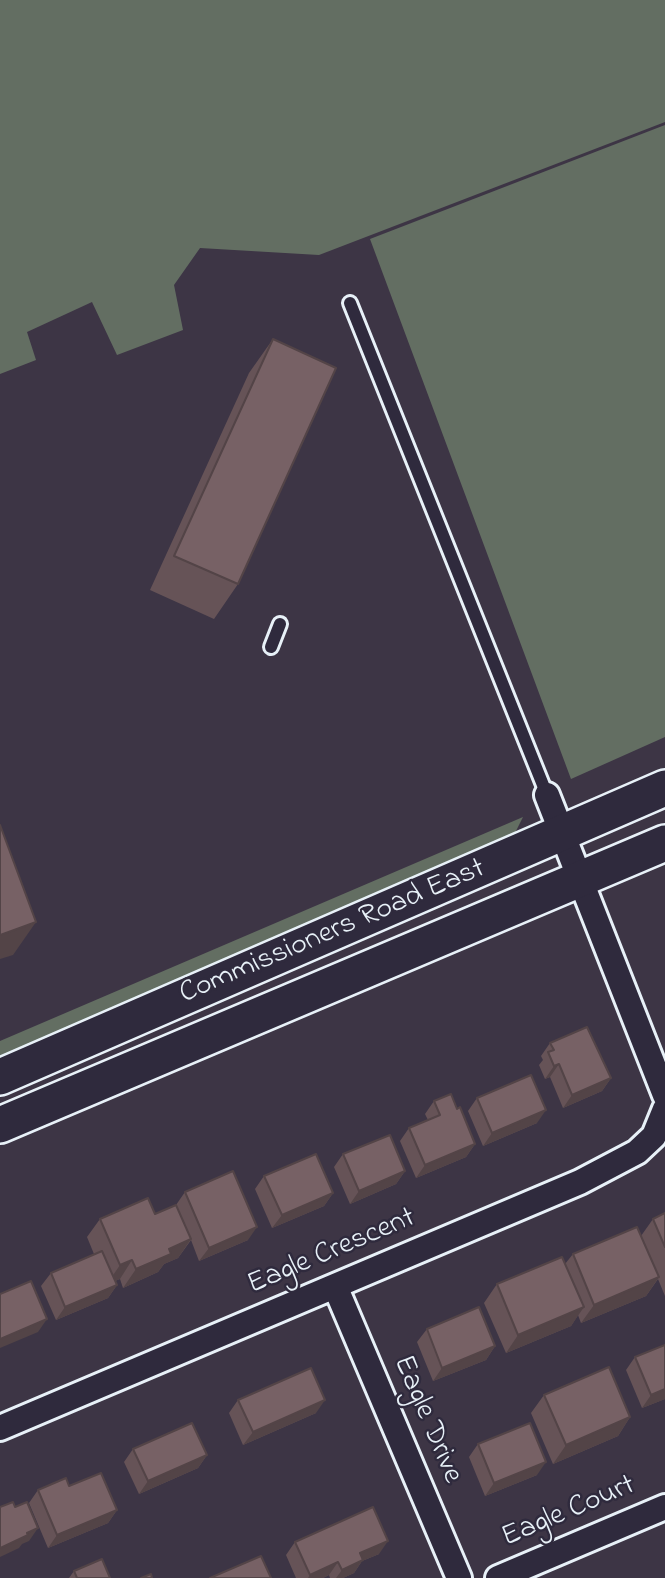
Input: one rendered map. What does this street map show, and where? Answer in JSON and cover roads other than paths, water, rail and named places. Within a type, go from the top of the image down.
[{"type":"main road","name":"Commissioners Road East","points":[[0,1077],[665,788]]},
{"type":"main road","name":"Commissioners Road East","points":[[0,1125],[665,842]]},
{"type":"street","points":[[547,795],[665,1095]]},
{"type":"street","name":"Eagle Crescent","points":[[0,1427],[580,1182],[637,1152],[654,1136],[665,1110]]},
{"type":"street","name":"Eagle Drive","points":[[335,1286],[459,1578]]},
{"type":"street","name":"Eagle Court","points":[[498,1578],[665,1507]]},
{"type":"lane","points":[[350,303],[547,795]]},
{"type":"lane","points":[[271,647],[280,624]]}]
